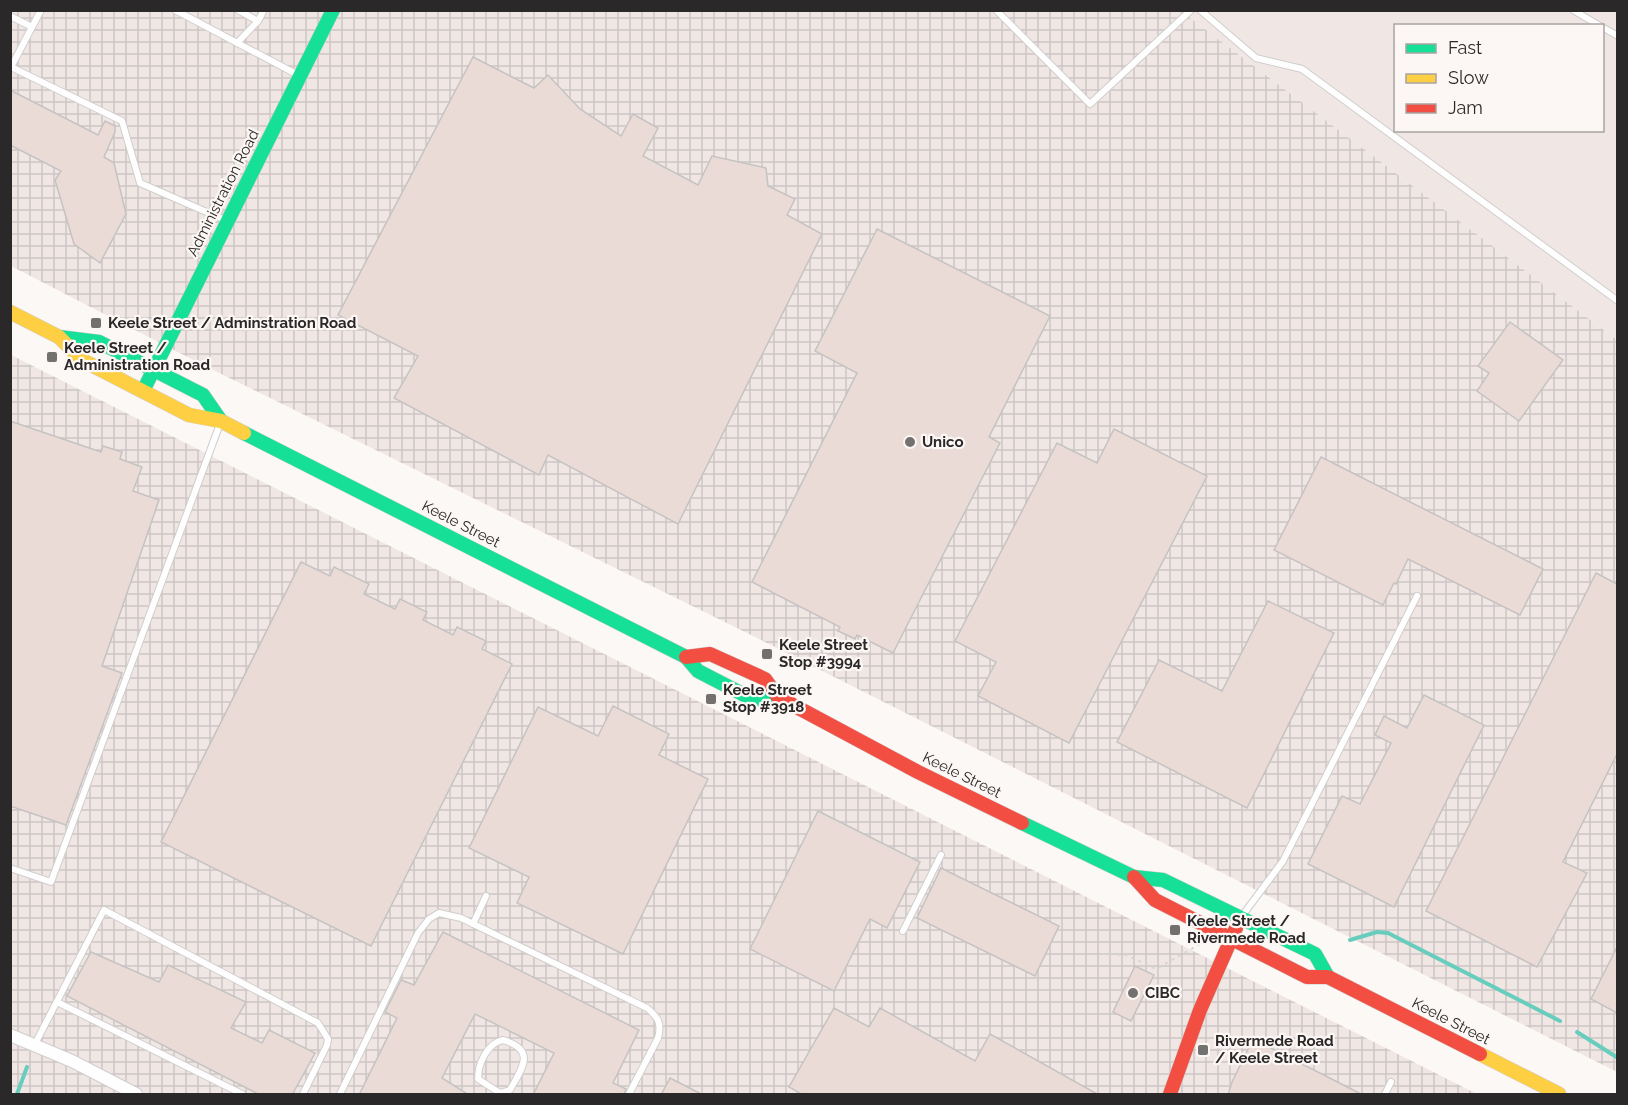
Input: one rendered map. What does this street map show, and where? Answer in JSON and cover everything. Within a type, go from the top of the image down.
[{"type":"main road","name":"Administration Road","points":[[143,391],[333,10]]},
{"type":"main road","name":"Keele Street","points":[[10,312],[59,337],[81,360],[189,415],[221,421],[686,657],[698,671],[754,700],[778,698]]},
{"type":"main road","name":"Keele Street","points":[[59,337],[99,342],[203,395],[221,421]]},
{"type":"main road","name":"Keele Street","points":[[686,657],[710,654],[765,679],[778,698],[918,772],[1134,877],[1163,880],[1315,954],[1328,977]]},
{"type":"main road","name":"Keele Street","points":[[1134,877],[1155,900],[1307,977],[1328,977],[1559,1095]]},
{"type":"main road","points":[[1170,1095],[1231,937],[1242,917]]},
{"type":"street","points":[[10,1035],[72,1061],[136,1095]]},
{"type":"lane","points":[[41,10],[11,67],[122,121],[140,183],[227,221]]},
{"type":"lane","points":[[175,10],[300,76]]},
{"type":"lane","points":[[238,10],[258,21]]},
{"type":"lane","points":[[237,43],[258,21],[264,10]]},
{"type":"lane","points":[[996,10],[1090,104],[1191,10]]},
{"type":"lane","points":[[1200,10],[1256,58],[1302,69],[1617,301]]},
{"type":"lane","points":[[1574,10],[1598,24]]},
{"type":"lane","points":[[10,16],[32,27]]},
{"type":"lane","points":[[1604,28],[1617,36]]},
{"type":"lane","points":[[10,868],[51,882],[221,421]]},
{"type":"lane","points":[[1242,917],[1283,861],[1417,596]]},
{"type":"lane","points":[[903,931],[940,855]]},
{"type":"lane","points":[[473,924],[486,896]]},
{"type":"lane","points":[[35,1044],[104,910],[318,1023],[328,1039],[327,1045],[303,1095]]},
{"type":"lane","points":[[340,1095],[418,933],[429,919],[439,913],[449,914],[473,924],[647,1008],[655,1015],[661,1028],[658,1038],[629,1095]]},
{"type":"lane","points":[[57,1002],[242,1095]]},
{"type":"lane","points":[[503,1040],[524,1052],[525,1059],[510,1090],[500,1093],[488,1087],[478,1079],[478,1072],[490,1046],[495,1041],[503,1040]]},
{"type":"lane","points":[[1385,1095],[1391,1082]]},
{"type":"lane","points":[[484,1095],[488,1087]]},
{"type":"path","points":[[1102,954],[1126,956],[1156,969],[1200,944]]},
{"type":"shaded area","points":[[10,11],[1181,11],[1617,340],[1617,1072],[743,631],[203,365],[11,266]]},
{"type":"shaded area","points":[[1181,11],[1617,11],[1617,340]]},
{"type":"shaded area","points":[[11,355],[1477,1094],[11,1094]]},
{"type":"building","points":[[473,57],[534,88],[548,75],[580,109],[621,136],[633,114],[658,128],[643,156],[698,185],[712,156],[766,168],[768,186],[795,199],[787,215],[822,234],[678,524],[548,455],[539,475],[394,398],[418,356],[338,315]]},
{"type":"building","points":[[10,90],[98,135],[105,121],[115,126],[115,132],[104,157],[114,163],[126,214],[100,263],[74,244],[55,180],[61,171],[10,145]]},
{"type":"building","name":"Unico","points":[[877,229],[1050,316],[989,437],[1000,443],[893,653],[857,635],[855,639],[838,631],[840,627],[752,582],[857,373],[815,351]]},
{"type":"building","points":[[1510,322],[1563,360],[1519,421],[1477,391],[1489,373],[1478,366]]},
{"type":"building","points":[[10,421],[101,452],[103,446],[122,452],[120,459],[142,467],[133,491],[159,500],[102,666],[122,673],[66,825],[10,806]]},
{"type":"building","points":[[1114,429],[1207,476],[1069,743],[978,696],[996,662],[955,641],[1057,443],[1097,463]]},
{"type":"building","points":[[1321,457],[1543,569],[1520,615],[1408,559],[1383,605],[1274,550]]},
{"type":"building","points":[[301,562],[330,576],[334,567],[369,584],[364,594],[395,609],[400,599],[427,612],[423,620],[453,635],[457,627],[486,641],[482,649],[512,664],[371,946],[161,842]]},
{"type":"building","points":[[1596,573],[1617,584],[1617,754],[1563,862],[1587,873],[1537,967],[1426,911]]},
{"type":"building","points":[[1268,601],[1334,633],[1247,808],[1117,742],[1159,660],[1222,691]]},
{"type":"building","points":[[1424,695],[1484,725],[1394,907],[1308,864],[1342,796],[1360,804],[1391,743],[1375,735],[1384,716],[1407,728]]},
{"type":"building","points":[[613,706],[669,734],[659,755],[708,779],[623,954],[517,903],[529,877],[469,848],[538,707],[598,736]]},
{"type":"building","points":[[818,811],[920,862],[887,928],[870,919],[834,991],[750,949]]},
{"type":"building","points":[[941,868],[1059,926],[1035,976],[917,918]]},
{"type":"building","points":[[443,932],[639,1030],[613,1083],[626,1089],[624,1095],[533,1095],[554,1053],[475,1014],[442,1078],[469,1095],[359,1095],[397,1018],[385,1012],[401,980],[414,985]]},
{"type":"building","points":[[1617,947],[1617,1013],[1591,999]]},
{"type":"building","points":[[91,952],[159,982],[168,965],[246,1002],[231,1028],[262,1043],[269,1030],[315,1053],[292,1095],[260,1095],[67,996]]},
{"type":"building","name":"CIBC","points":[[1135,966],[1154,975],[1131,1021],[1113,1012]]},
{"type":"building","points":[[834,1008],[869,1027],[880,1008],[975,1061],[990,1034],[1099,1095],[803,1095],[789,1087]]},
{"type":"building","points":[[1253,1039],[1363,1095],[1228,1095]]},
{"type":"building","points":[[670,1078],[703,1095],[661,1095]]},
{"type":"waterway","points":[[1350,940],[1377,932],[1388,933],[1560,1021]]},
{"type":"waterway","points":[[1577,1032],[1618,1058]]},
{"type":"waterway","points":[[17,1094],[27,1067]]},
{"type":"traffic: fast","points":[[143,391],[333,10]]},
{"type":"traffic: fast","points":[[59,337],[99,342],[203,395],[221,421]]},
{"type":"traffic: fast","points":[[244,433],[686,657],[698,671],[754,700],[778,697]]},
{"type":"traffic: fast","points":[[1022,823],[1134,877],[1163,880],[1315,954],[1328,977]]},
{"type":"traffic: slow","points":[[10,312],[59,337],[82,360],[189,415],[221,421],[244,433]]},
{"type":"traffic: slow","points":[[1480,1054],[1559,1094]]},
{"type":"traffic: jam","points":[[686,657],[710,654],[765,679],[778,697],[918,772],[1022,823]]},
{"type":"traffic: jam","points":[[1134,877],[1155,900],[1307,977],[1328,977],[1480,1054]]},
{"type":"traffic: jam","points":[[1170,1094],[1200,1010],[1236,928]]},
{"type":"place","name":"Keele Street / Adminstration Road","points":[[96,323]]},
{"type":"place","name":"Keele Street / Administration Road","points":[[52,357]]},
{"type":"place","name":"Unico","points":[[910,442]]},
{"type":"place","name":"Keele Street Stop #3994","points":[[767,654]]},
{"type":"place","name":"Keele Street Stop #3918","points":[[711,699]]},
{"type":"place","name":"Keele Street / Rivermede Road","points":[[1175,930]]},
{"type":"place","name":"CIBC","points":[[1133,993]]},
{"type":"place","name":"Rivermede Road / Keele Street","points":[[1203,1050]]}]
